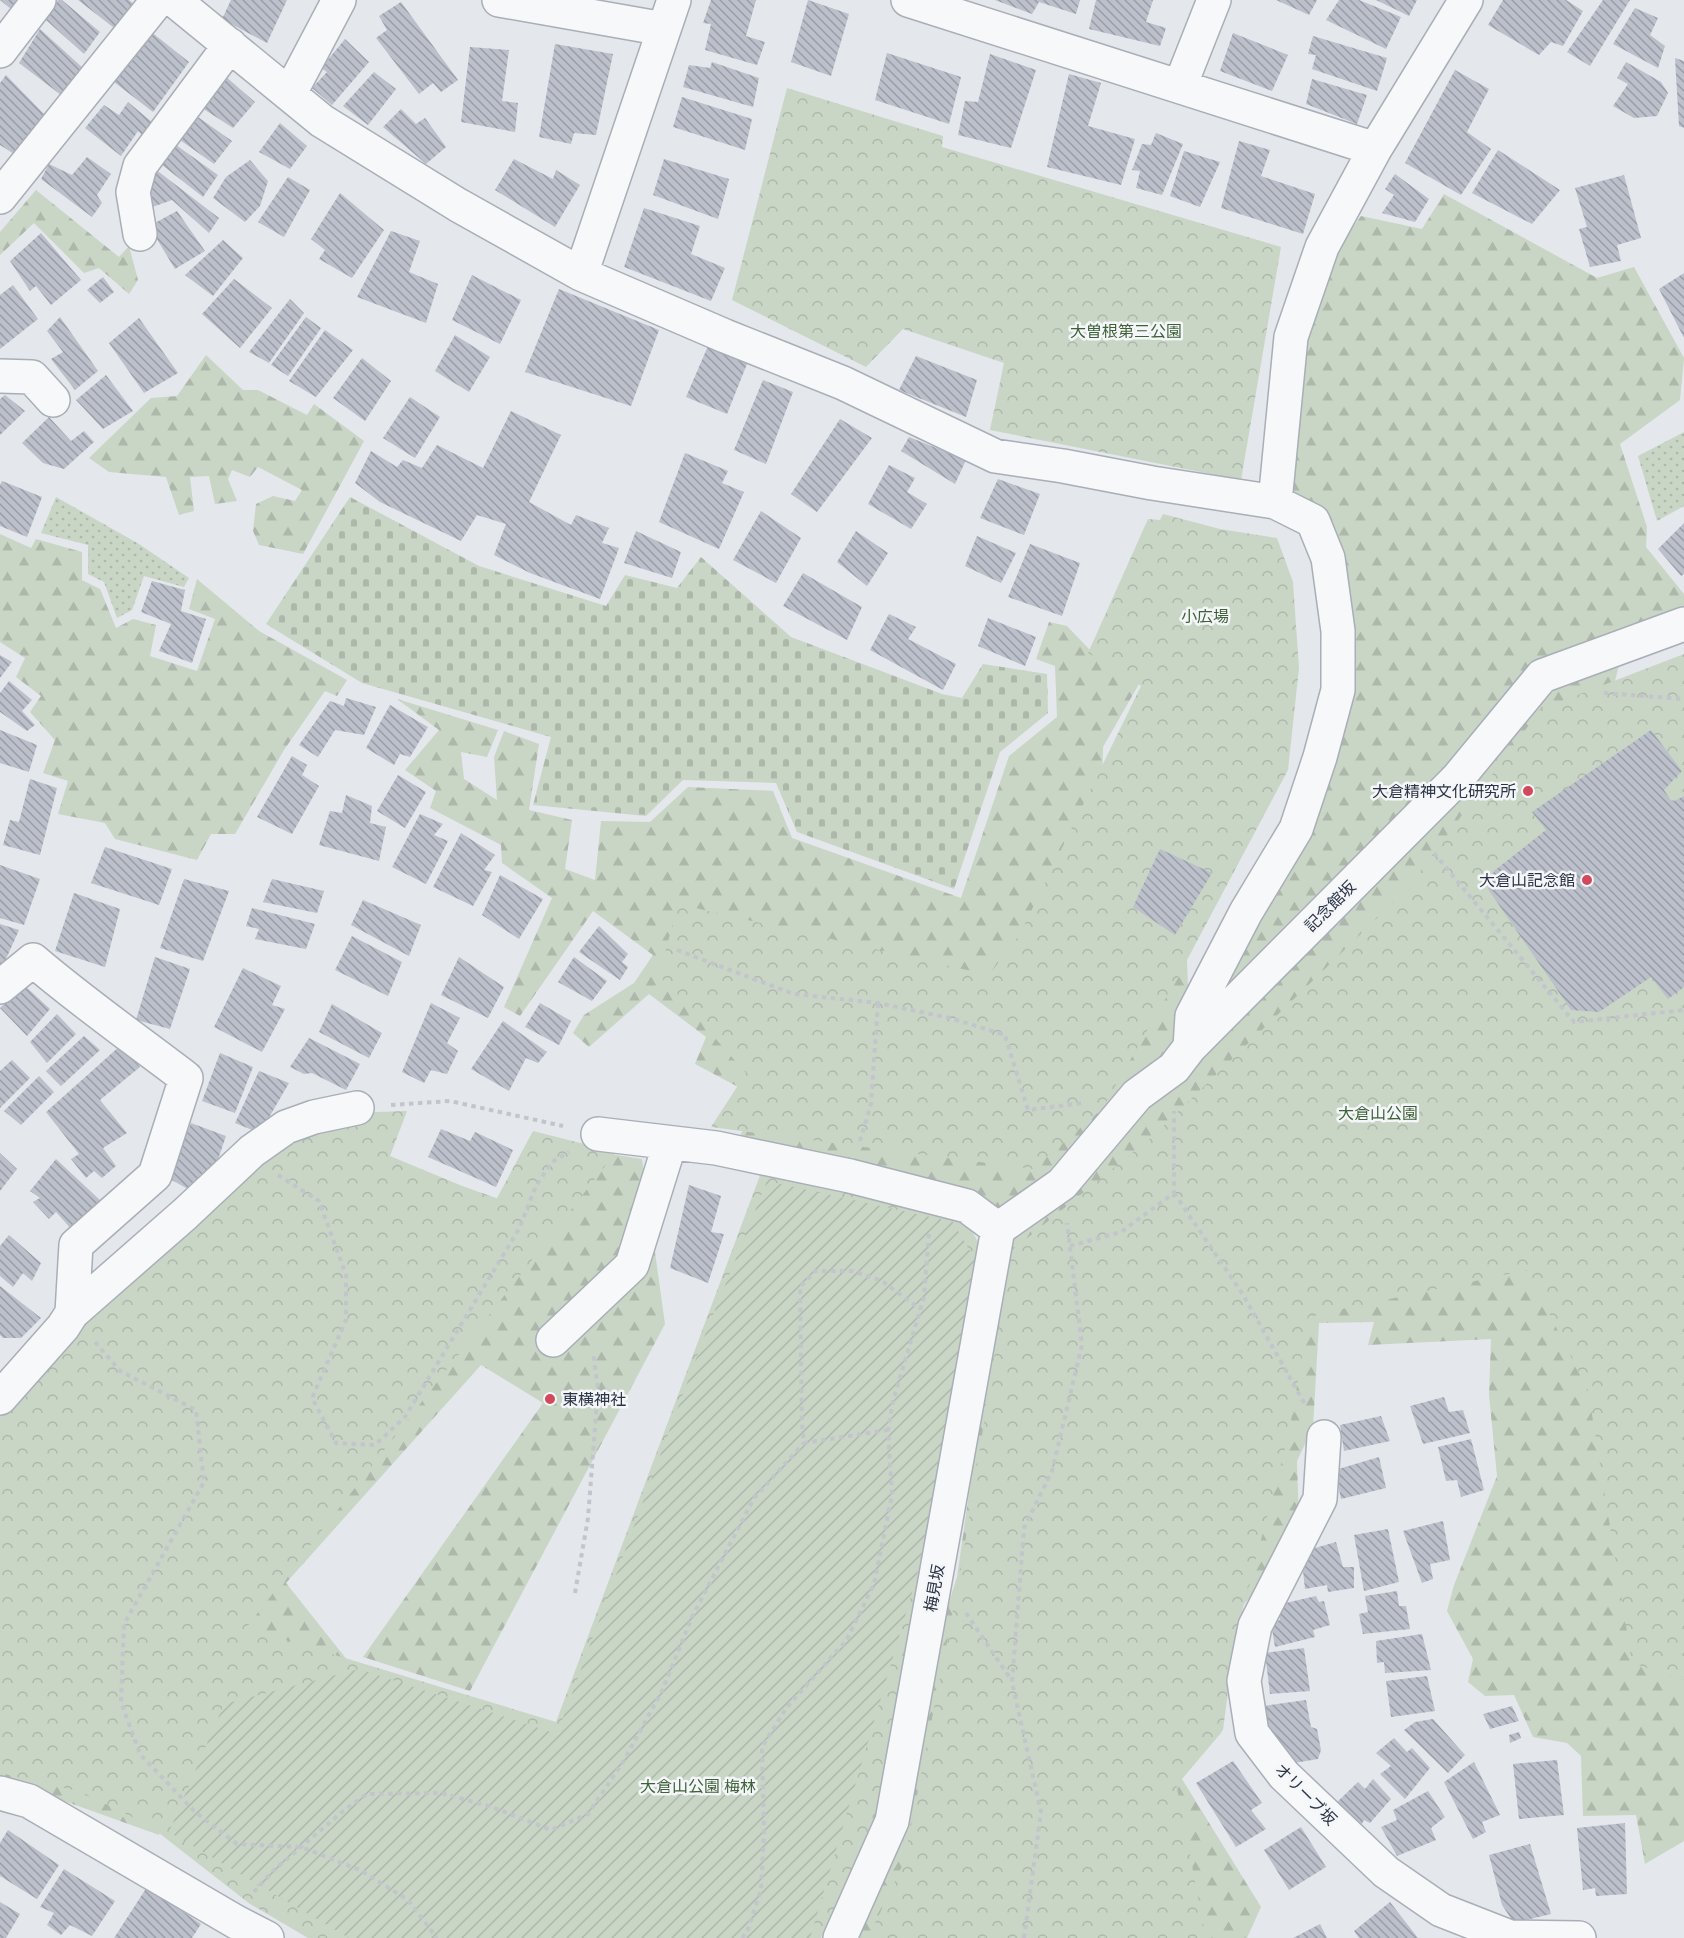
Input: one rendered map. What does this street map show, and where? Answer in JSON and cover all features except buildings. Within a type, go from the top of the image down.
[{"type":"street","points":[[0,51],[39,0]]},
{"type":"street","points":[[0,197],[158,0]]},
{"type":"street","points":[[174,0],[322,121],[458,205],[581,274],[725,336],[843,383],[995,456],[1063,465],[1152,483],[1275,502],[1312,521],[1328,558],[1338,631],[1338,690],[1320,757],[1296,829],[1246,912],[1192,1016],[1182,1058]]},
{"type":"street","points":[[290,93],[339,0]]},
{"type":"street","points":[[500,0],[669,15],[581,274]]},
{"type":"street","points":[[908,0],[1375,149]]},
{"type":"street","points":[[1180,86],[1214,0]]},
{"type":"street","points":[[1275,502],[1291,337],[1322,247],[1375,149],[1466,0]]},
{"type":"street","points":[[140,234],[133,192],[140,166],[230,45]]},
{"type":"street","points":[[0,376],[32,377],[53,400]]},
{"type":"street","name":"記念館坂","points":[[998,1229],[1062,1184],[1137,1095],[1182,1058],[1457,779],[1542,676],[1684,624]]},
{"type":"street","points":[[0,987],[33,960],[71,992],[186,1078],[155,1175],[76,1245],[72,1312]]},
{"type":"street","points":[[0,1398],[63,1327],[72,1312],[252,1151],[286,1127],[314,1117],[357,1108]]},
{"type":"street","points":[[598,1134],[716,1148],[850,1176],[967,1206],[998,1229]]},
{"type":"street","points":[[553,1340],[632,1265],[670,1143]]},
{"type":"street","name":"梅見坂","points":[[840,1938],[892,1821],[998,1229]]},
{"type":"street","name":"オリーブ坂","points":[[1324,1437],[1320,1499],[1256,1626],[1244,1681],[1252,1733],[1284,1775],[1386,1872],[1440,1911],[1510,1938],[1579,1938]]},
{"type":"street","points":[[0,1793],[29,1801],[229,1926],[267,1938]]},
{"type":"path","points":[[1602,693],[1684,699]]},
{"type":"path","points":[[1411,825],[1574,1022],[1684,1010]]},
{"type":"path","points":[[677,950],[794,994],[878,1003],[950,1018],[1005,1035],[1028,1110],[1082,1103]]},
{"type":"path","points":[[850,1176],[872,1104],[878,1003]]},
{"type":"path","points":[[1182,1058],[1174,1193],[1242,1293],[1324,1437]]},
{"type":"path","points":[[357,1108],[450,1101],[598,1134]]},
{"type":"path","points":[[272,1173],[281,1176],[320,1201],[346,1275],[346,1320],[312,1398],[336,1443],[375,1445],[405,1417],[519,1229],[536,1186],[552,1162],[598,1134]]},
{"type":"path","points":[[1024,1938],[1041,1812],[1012,1682],[1024,1528],[1052,1471],[1082,1345],[1062,1184]]},
{"type":"path","points":[[1070,1246],[1121,1232],[1174,1193]]},
{"type":"path","points":[[742,1938],[747,1932],[761,1890],[764,1833],[762,1747],[787,1707],[846,1641],[874,1584],[892,1495],[888,1430],[893,1401],[924,1297],[931,1197]]},
{"type":"path","points":[[804,1443],[800,1287],[815,1271],[853,1271],[882,1281],[920,1309]]},
{"type":"path","points":[[574,1593],[588,1518],[598,1389],[586,1309]]},
{"type":"path","points":[[72,1312],[120,1371],[196,1410],[204,1482],[124,1624],[122,1702],[140,1754],[194,1811],[237,1844],[301,1847],[360,1870],[408,1900],[437,1938]]},
{"type":"path","points":[[229,1926],[274,1870],[367,1794],[441,1793],[492,1807],[551,1830],[588,1814],[623,1762],[662,1691],[692,1617],[754,1498],[804,1443],[888,1430]]},
{"type":"path","points":[[938,1565],[972,1624],[1012,1682]]},
{"type":"green space","name":"大曽根第三公園","points":[[787,88],[943,136],[942,147],[1281,247],[1241,480],[990,430],[1004,363],[903,329],[866,367],[732,300]]},
{"type":"green space","points":[[36,190],[119,257],[129,246],[138,280],[129,294],[99,268],[84,273],[34,223],[0,255],[0,232]]},
{"type":"green space","name":"大倉山公園","points":[[1444,194],[1597,278],[1634,267],[1684,358],[1680,400],[1620,444],[1647,527],[1646,547],[1684,594],[1684,616],[1620,661],[1606,717],[1684,1003],[1684,1841],[1645,1864],[1636,1815],[1583,1816],[1581,1756],[1567,1743],[1533,1737],[1514,1695],[1485,1696],[1468,1682],[1473,1659],[1447,1611],[1454,1585],[1497,1476],[1489,1395],[1491,1339],[1368,1345],[1374,1322],[1319,1323],[1313,1427],[1297,1461],[1299,1525],[1271,1576],[1224,1625],[1221,1733],[1182,1779],[1261,1907],[1247,1938],[843,1938],[957,1577],[1007,1231],[738,1141],[757,1097],[695,1064],[706,1037],[649,994],[589,1047],[573,1033],[584,1015],[634,983],[653,955],[593,911],[520,1016],[504,1007],[552,898],[502,863],[501,845],[430,808],[436,791],[405,770],[439,730],[397,699],[498,730],[487,757],[461,752],[464,779],[497,800],[494,757],[504,731],[539,744],[529,810],[572,820],[565,869],[595,880],[601,821],[650,822],[688,787],[773,791],[792,838],[961,898],[1009,756],[1057,717],[1055,666],[1036,659],[1049,622],[1067,626],[1090,650],[1139,684],[1103,747],[1102,796],[1057,887],[1187,960],[1188,989],[1284,861],[1327,690],[1330,598],[1305,525],[1277,515],[1303,339],[1336,250],[1361,216],[1422,229]]},
{"type":"green space","points":[[206,355],[243,390],[258,390],[307,415],[314,404],[364,441],[303,554],[259,545],[253,531],[256,504],[273,496],[295,501],[302,490],[258,467],[250,477],[232,470],[228,479],[237,501],[215,504],[209,476],[190,477],[194,511],[179,515],[166,477],[109,472],[89,458],[151,398],[177,396]]},
{"type":"green space","points":[[1684,432],[1684,506],[1657,521],[1638,456]]},
{"type":"green space","points":[[56,497],[139,544],[189,578],[184,587],[144,576],[132,610],[117,618],[104,582],[88,574],[88,545],[41,533]]},
{"type":"green space","points":[[350,497],[479,566],[606,606],[625,575],[677,588],[701,557],[791,637],[942,694],[962,698],[983,664],[1047,674],[1048,713],[1000,752],[954,889],[797,832],[776,783],[683,780],[646,816],[533,805],[551,737],[362,683],[266,624]]},
{"type":"green space","name":"小広場","points":[[1163,514],[1220,529],[1277,538],[1293,582],[1299,668],[1288,770],[1178,977],[1102,1109],[1033,1169],[711,1127],[746,1073],[659,975],[678,904],[989,975],[1020,934],[1141,686],[1088,653],[1148,519],[1160,520]]},
{"type":"green space","points":[[0,534],[31,548],[36,539],[82,552],[82,580],[100,589],[116,628],[133,619],[156,625],[150,656],[197,671],[215,619],[189,609],[197,579],[259,631],[347,680],[337,696],[325,691],[284,750],[235,834],[211,834],[197,860],[115,839],[105,823],[58,814],[68,781],[43,773],[55,740],[30,712],[41,696],[16,677],[25,658],[0,642]]},
{"type":"green space","name":"大倉山公園","points":[[1684,654],[1684,1680],[1632,1663],[1588,1390],[1527,1270],[1309,1316],[1288,1438],[1235,1638],[1223,1730],[1176,1783],[1206,1938],[868,1938],[904,1862],[960,1575],[1011,1251],[1152,1137],[1407,889],[1541,709]]},
{"type":"green space","points":[[407,1111],[390,1156],[496,1200],[533,1131],[616,1152],[246,1628],[556,1722],[762,1170],[960,1210],[982,1249],[881,1804],[821,1938],[308,1938],[250,1904],[150,1826],[82,1792],[0,1773],[0,1406],[84,1313],[294,1133],[346,1113]]},
{"type":"green space","points":[[528,1141],[642,1159],[665,1324],[470,1691],[363,1657],[543,1403],[481,1365],[286,1583],[348,1661],[216,1698],[159,1835],[0,1778],[0,1413],[388,1156],[419,1171],[499,1199]]},
{"type":"green space","name":"大倉山公園 梅林","points":[[767,1181],[953,1222],[977,1263],[917,1576],[810,1938],[349,1938],[169,1832],[224,1704],[359,1669],[557,1734],[703,1340]]},
{"type":"place","name":"大倉精神文化研究所","points":[[1528,791]]},
{"type":"place","name":"大倉山記念館","points":[[1587,880]]},
{"type":"place","name":"東横神社","points":[[550,1399]]}]
